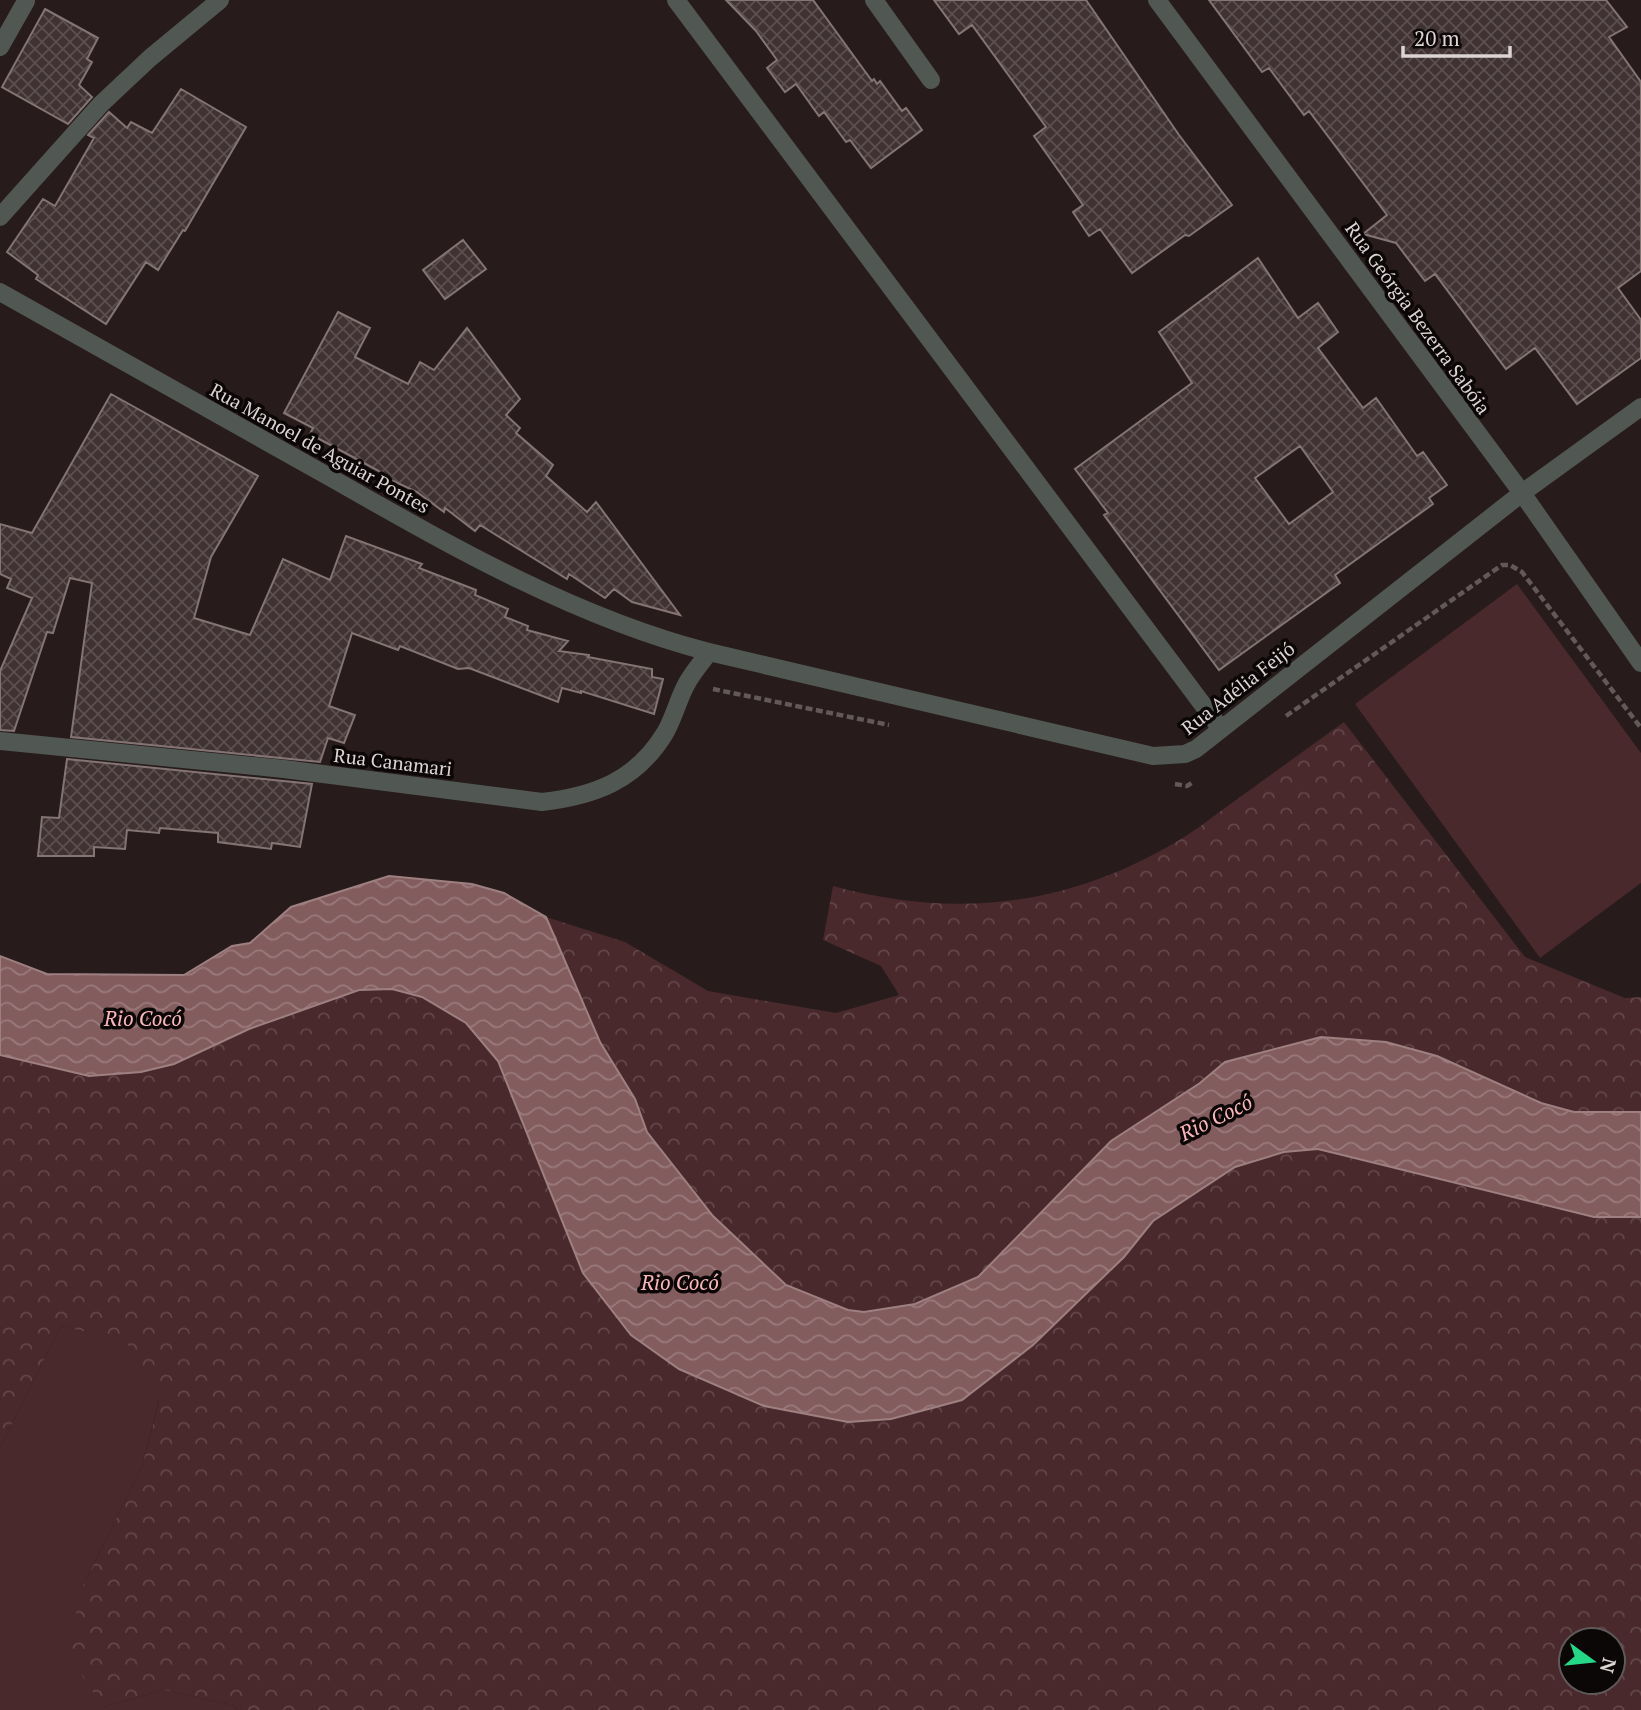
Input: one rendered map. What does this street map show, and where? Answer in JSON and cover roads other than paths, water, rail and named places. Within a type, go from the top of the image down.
[{"type":"street","points":[[0,47],[25,0]]},
{"type":"street","points":[[0,217],[101,104],[150,58],[220,0]]},
{"type":"street","points":[[676,0],[1221,729]]},
{"type":"street","points":[[874,0],[930,80]]},
{"type":"street","name":"Rua Geórgia Bezerra Sabóia","points":[[1157,0],[1522,493],[1641,663]]},
{"type":"street","name":"Rua Manoel de Aguiar Pontes","points":[[0,292],[470,556],[626,626]]},
{"type":"street","name":"Rua Adélia Feijó","points":[[626,626],[709,652],[1153,756],[1185,754],[1196,749],[1522,493],[1641,407]]},
{"type":"street","name":"Rua Canamari","points":[[0,741],[284,769],[542,802],[575,798],[608,787],[639,764],[665,734],[687,684],[709,652]]},
{"type":"water","name":"Rio Cocó","points":[[389,876],[472,884],[504,893],[546,917],[600,1042],[635,1099],[647,1132],[713,1216],[786,1285],[848,1310],[864,1312],[915,1304],[978,1277],[1111,1141],[1200,1083],[1225,1062],[1321,1037],[1386,1042],[1437,1056],[1541,1103],[1574,1112],[1641,1112],[1641,1217],[1594,1217],[1318,1149],[1284,1152],[1235,1167],[1153,1221],[1124,1257],[1033,1345],[962,1400],[891,1419],[848,1422],[764,1406],[679,1369],[631,1335],[583,1273],[498,1061],[466,1023],[422,997],[392,989],[359,990],[249,1029],[174,1064],[141,1072],[89,1076],[0,1055],[0,956],[47,974],[184,975],[232,946],[250,943],[291,907]]}]
